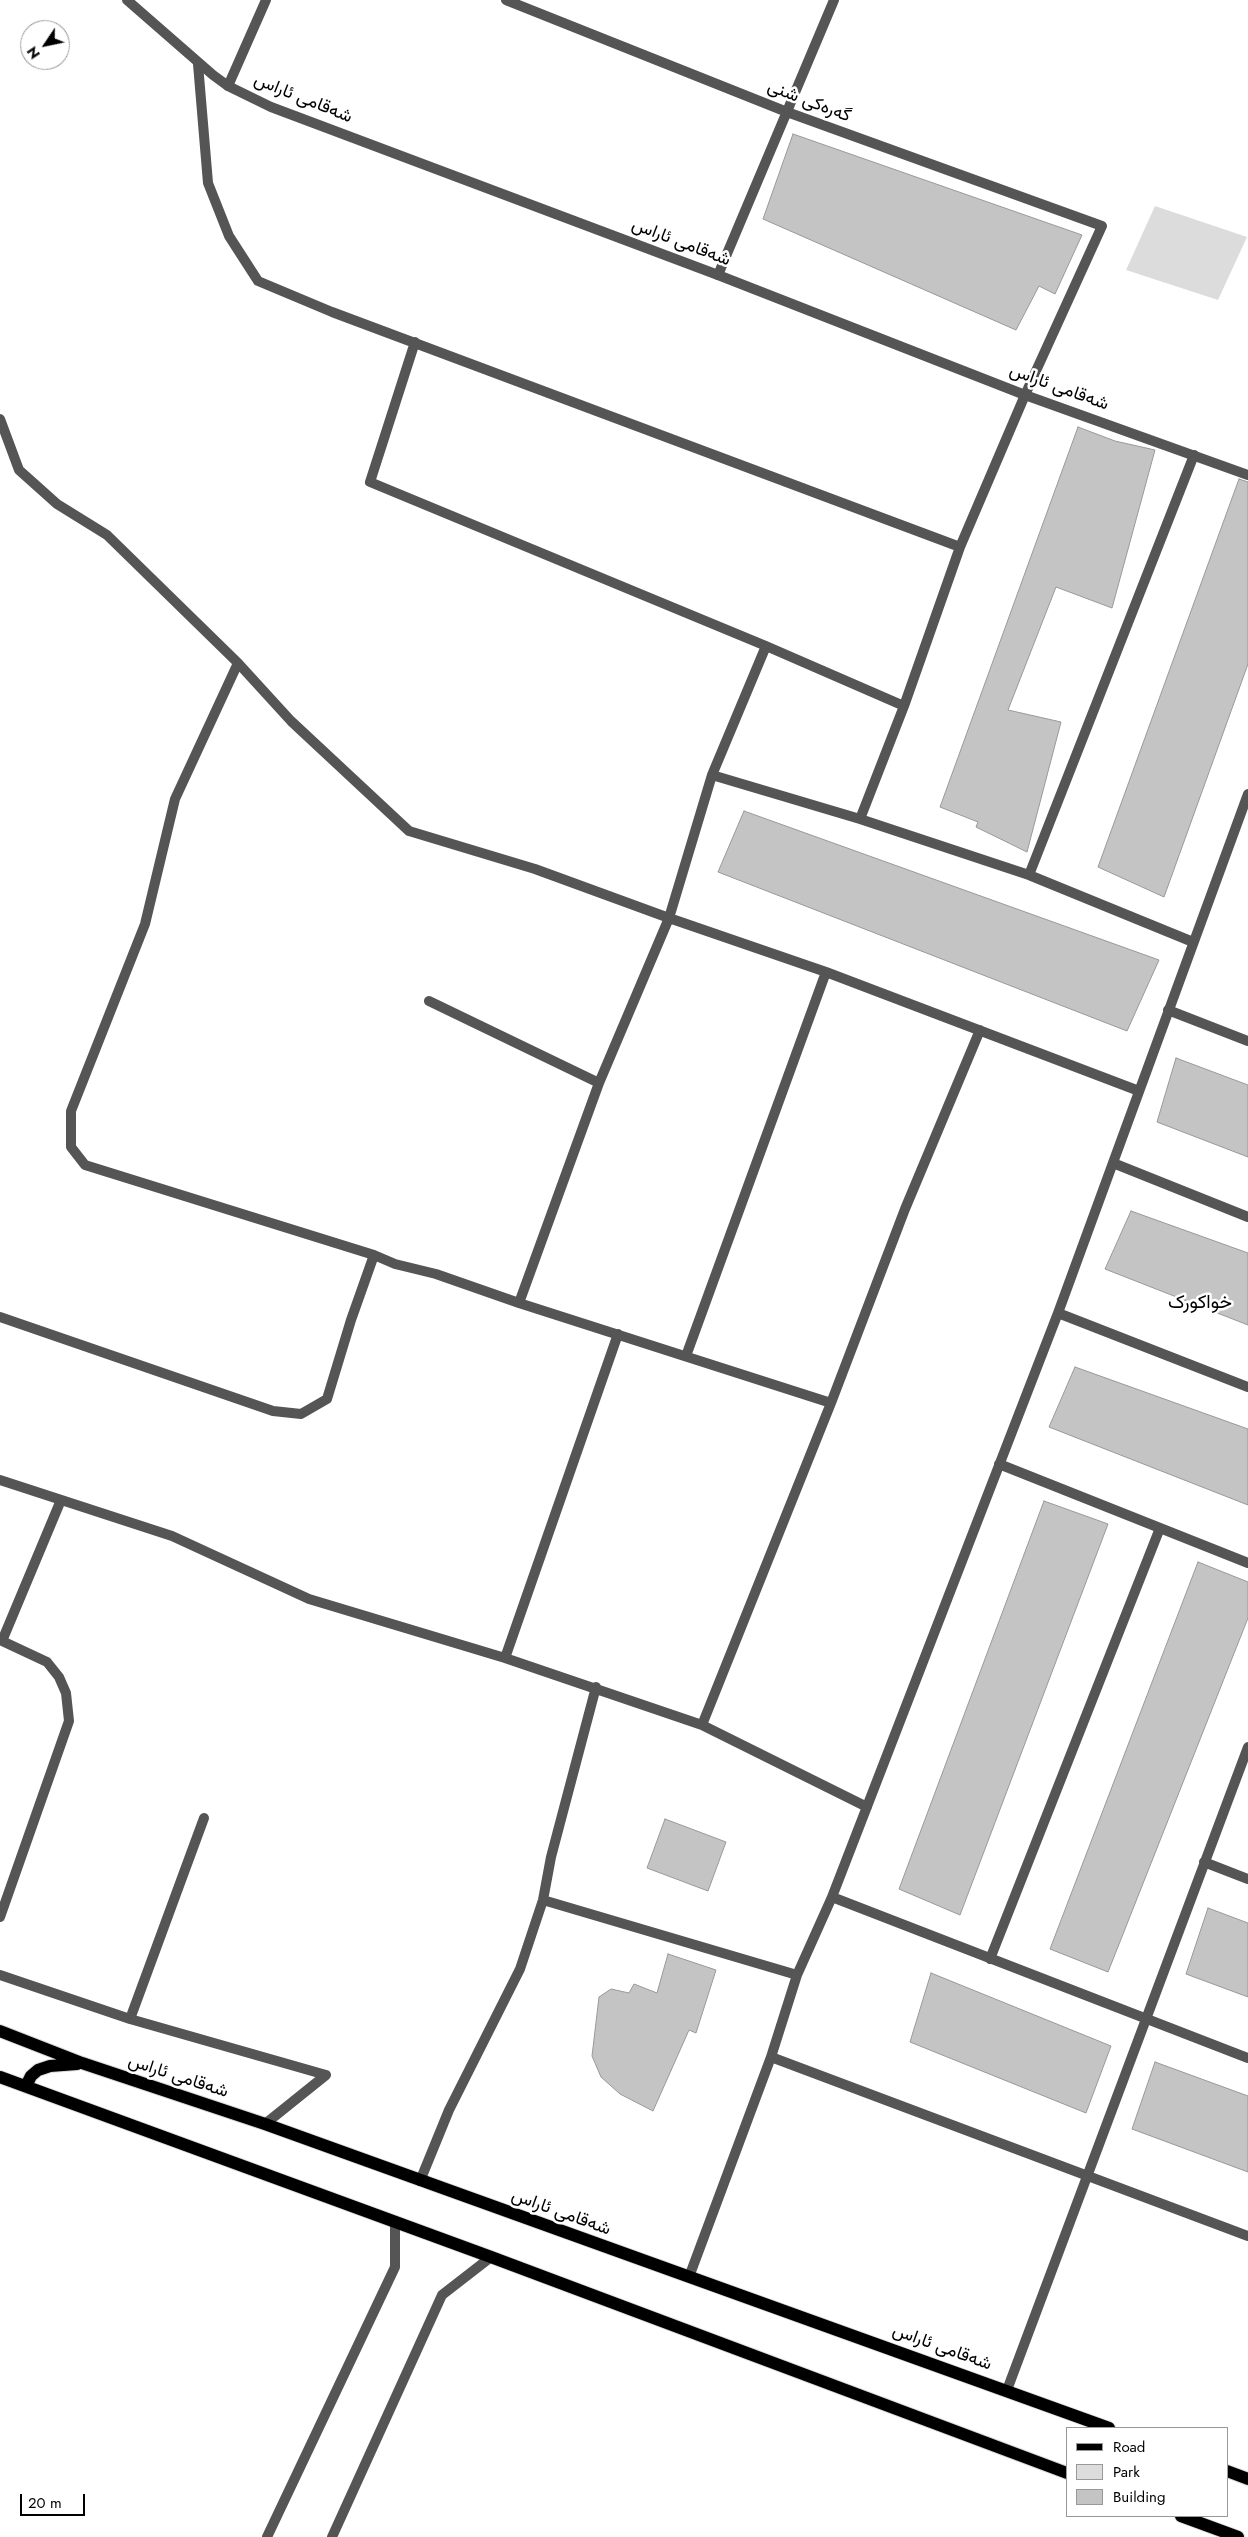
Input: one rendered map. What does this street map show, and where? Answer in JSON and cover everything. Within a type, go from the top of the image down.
[{"type":"main road","name":"شەقامی ئاراس","points":[[0,2031],[82,2063],[265,2124],[1007,2390],[1085,2424],[1103,2427]]},
{"type":"main road","points":[[26,2086],[31,2076],[38,2070],[50,2066],[82,2063]]},
{"type":"main road","points":[[0,2077],[491,2257],[1066,2473]]},
{"type":"main road","points":[[1228,2471],[1248,2479]]},
{"type":"main road","points":[[1184,2517],[1238,2537]]},
{"type":"street","name":"شەقامی ئاراس","points":[[127,0],[198,64],[228,86],[271,107],[718,275],[1025,395],[1248,475]]},
{"type":"street","points":[[228,86],[266,0]]},
{"type":"street","name":"گەرەکی شنی","points":[[506,0],[787,112],[1102,226],[1025,395]]},
{"type":"street","points":[[718,275],[834,0]]},
{"type":"street","points":[[198,64],[208,183],[229,236],[258,281],[332,312],[960,547]]},
{"type":"street","points":[[415,342],[370,482],[766,646],[904,706]]},
{"type":"street","points":[[860,819],[904,706],[960,547],[1025,395]]},
{"type":"street","points":[[0,420],[19,470],[56,504],[107,535],[238,663],[291,721],[409,831],[535,869],[826,972],[1139,1091]]},
{"type":"street","points":[[1029,875],[1194,455]]},
{"type":"street","points":[[519,1303],[599,1083],[669,918],[712,775],[766,646]]},
{"type":"street","points":[[238,663],[175,799],[145,924],[71,1111],[71,1147],[85,1165],[374,1255],[394,1264],[436,1274],[519,1303],[831,1403]]},
{"type":"street","points":[[712,775],[860,819],[1029,875],[1193,942]]},
{"type":"street","points":[[689,2277],[771,2057],[797,1975],[832,1898],[1058,1313],[1248,794]]},
{"type":"street","points":[[686,1356],[826,972]]},
{"type":"street","points":[[429,1001],[599,1083]]},
{"type":"street","points":[[1168,1010],[1248,1041]]},
{"type":"street","points":[[702,1725],[831,1403],[905,1209],[980,1030]]},
{"type":"street","points":[[1113,1163],[1248,1217]]},
{"type":"street","points":[[0,1317],[273,1411],[301,1414],[327,1399],[353,1312],[374,1255]]},
{"type":"street","points":[[1058,1313],[1248,1387]]},
{"type":"street","points":[[505,1658],[618,1334]]},
{"type":"street","points":[[1000,1464],[1248,1563]]},
{"type":"street","points":[[0,1480],[172,1536],[309,1599],[505,1658],[702,1725],[867,1807]]},
{"type":"street","points":[[0,1917],[69,1722],[66,1693],[58,1677],[47,1662],[1,1641],[61,1500]]},
{"type":"street","points":[[990,1959],[1160,1528]]},
{"type":"street","points":[[420,2181],[449,2110],[520,1969],[543,1900],[551,1857],[596,1688]]},
{"type":"street","points":[[1007,2390],[1248,1748]]},
{"type":"street","points":[[130,2019],[204,1818]]},
{"type":"street","points":[[1204,1862],[1248,1879]]},
{"type":"street","points":[[832,1898],[1248,2058]]},
{"type":"street","points":[[543,1900],[797,1975]]},
{"type":"street","points":[[0,1975],[130,2019],[326,2075],[265,2124]]},
{"type":"street","points":[[771,2057],[1248,2236]]},
{"type":"street","points":[[267,2537],[395,2267],[395,2222]]},
{"type":"street","points":[[332,2537],[442,2295],[491,2257]]},
{"type":"green space","points":[[1155,206],[1247,237],[1218,300],[1126,270]]},
{"type":"building","points":[[793,134],[1082,235],[1055,294],[1039,286],[1016,330],[763,219]]},
{"type":"building","points":[[1078,427],[1115,441],[1155,450],[1112,608],[1056,587],[1008,710],[1061,722],[1027,852],[976,827],[978,822],[940,807]]},
{"type":"building","points":[[1239,479],[1248,482],[1248,664],[1164,897],[1098,867]]},
{"type":"building","points":[[744,811],[1159,960],[1127,1031],[718,872]]},
{"type":"building","points":[[1176,1058],[1248,1085],[1248,1157],[1157,1122]]},
{"type":"building","points":[[1131,1211],[1248,1253],[1248,1325],[1105,1269]]},
{"type":"building","points":[[1075,1367],[1248,1429],[1248,1505],[1049,1427]]},
{"type":"building","points":[[1044,1501],[1108,1524],[960,1915],[899,1889]]},
{"type":"building","points":[[1198,1562],[1248,1582],[1248,1618],[1108,1972],[1050,1949]]},
{"type":"building","points":[[665,1819],[726,1842],[708,1891],[647,1868]]},
{"type":"building","points":[[1208,1908],[1248,1923],[1248,1997],[1186,1974]]},
{"type":"building","points":[[668,1954],[716,1970],[696,2033],[689,2030],[653,2111],[620,2094],[601,2077],[592,2056],[599,1997],[611,1989],[629,1993],[634,1984],[657,1993]]},
{"type":"building","points":[[931,1973],[1111,2046],[1086,2113],[910,2042]]},
{"type":"building","points":[[1155,2062],[1248,2096],[1248,2172],[1132,2129]]},
{"type":"district","name":"خواکورک","points":[[1200,1303]]}]
